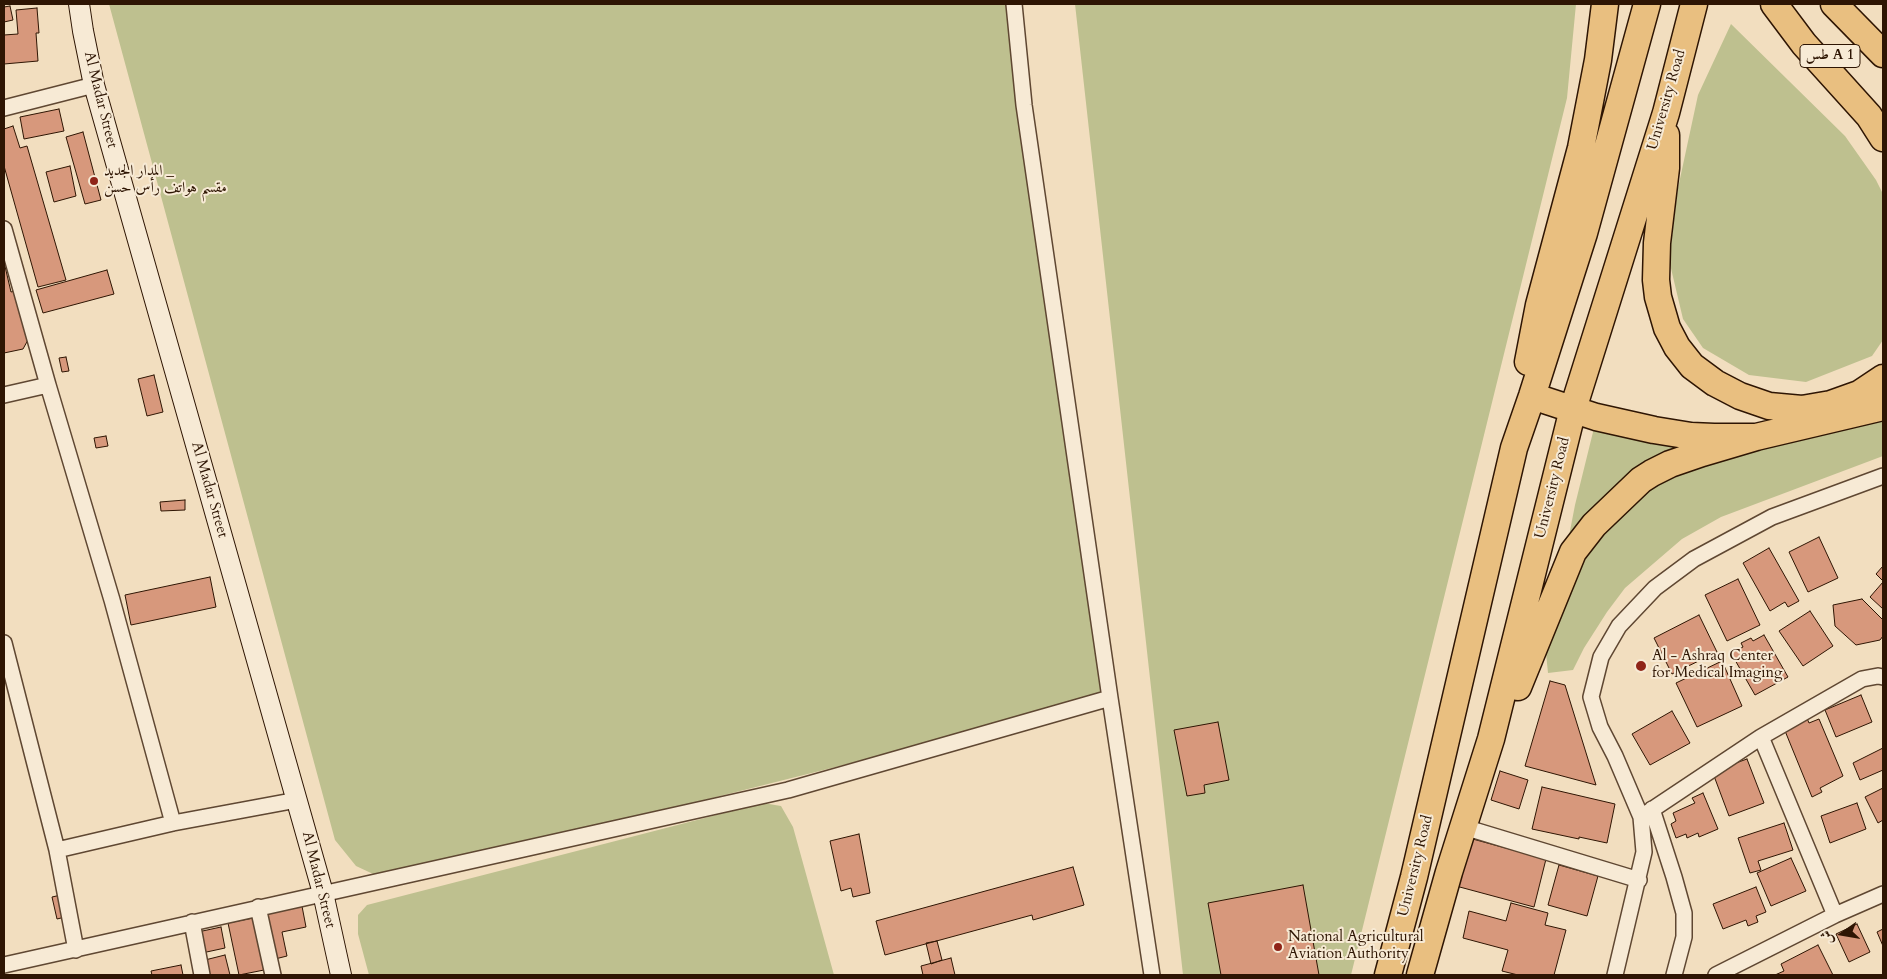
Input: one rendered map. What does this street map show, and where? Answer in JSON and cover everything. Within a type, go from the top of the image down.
[{"type":"highway","points":[[1514,448],[1524,382],[1539,305],[1581,148],[1598,60],[1605,4]]},
{"type":"highway","name":"University Road","points":[[1388,975],[1414,877],[1514,448],[1584,233],[1647,4]]},
{"type":"highway","name":"University Road","points":[[1420,975],[1449,872],[1491,739],[1572,409],[1666,113],[1694,4]]},
{"type":"highway","points":[[1776,4],[1804,44],[1869,116],[1883,138]]},
{"type":"highway","name":"طس A 1","points":[[1776,4],[1883,108]]},
{"type":"highway","name":"طس A 1","points":[[1834,4],[1883,54]]},
{"type":"highway","points":[[1666,113],[1666,168],[1657,243],[1656,280],[1658,297],[1667,328],[1676,347],[1692,366],[1714,383],[1740,396],[1769,406],[1802,409],[1832,404],[1858,394],[1883,378]]},
{"type":"highway","points":[[1532,396],[1596,417],[1654,430],[1691,436],[1756,437]]},
{"type":"highway","points":[[1491,739],[1517,691],[1574,552],[1594,525],[1641,480],[1670,464],[1702,453],[1756,437],[1883,408]]},
{"type":"street","name":"Al Madar Street","points":[[79,4],[94,85],[323,893],[341,975]]},
{"type":"street","points":[[1014,4],[1024,104],[1152,975]]},
{"type":"street","points":[[4,108],[94,85]]},
{"type":"street","points":[[4,229],[48,385],[110,591],[173,823]]},
{"type":"street","points":[[4,395],[48,385]]},
{"type":"street","points":[[1674,975],[1684,937],[1684,913],[1674,876],[1646,813],[1600,727],[1591,697],[1600,657],[1619,626],[1655,588],[1694,558],[1772,517],[1883,476]]},
{"type":"street","points":[[4,642],[57,850],[76,950]]},
{"type":"street","points":[[1646,813],[1761,737],[1862,679],[1883,677]]},
{"type":"street","points":[[4,964],[76,950],[258,907],[788,790],[1110,698]]},
{"type":"street","points":[[1761,737],[1834,915]]},
{"type":"street","points":[[57,850],[173,823],[297,800]]},
{"type":"street","points":[[1615,975],[1639,880],[1644,852],[1646,813]]},
{"type":"street","points":[[1464,827],[1639,880]]},
{"type":"street","points":[[1716,975],[1834,915],[1883,894]]},
{"type":"street","points":[[258,907],[272,975]]},
{"type":"street","points":[[192,922],[202,975]]},
{"type":"green space","points":[[109,4],[1014,4],[1110,698],[386,880],[356,866],[335,840]]},
{"type":"green space","points":[[1075,4],[1576,4],[1567,98],[1351,975],[1183,975]]},
{"type":"green space","points":[[1731,24],[1845,136],[1876,180],[1883,194],[1883,340],[1872,356],[1806,382],[1749,375],[1703,348],[1683,319],[1669,260],[1678,188],[1698,95]]},
{"type":"green space","points":[[1883,416],[1883,456],[1721,517],[1682,539],[1625,588],[1584,648],[1573,670],[1548,673],[1544,633],[1571,570],[1620,507],[1687,467]]},
{"type":"green space","points":[[1594,428],[1696,445],[1641,466],[1620,482],[1569,536],[1575,505]]},
{"type":"green space","points":[[763,803],[781,806],[793,827],[834,975],[369,975],[358,934],[358,915],[367,905]]},
{"type":"building","points":[[10,6],[13,20],[4,22],[4,7]]},
{"type":"building","points":[[37,8],[39,33],[36,33],[38,61],[4,64],[4,35],[18,34],[16,10]]},
{"type":"building","points":[[59,109],[64,131],[24,139],[20,117]]},
{"type":"building","points":[[13,126],[20,148],[27,146],[66,280],[38,287],[4,166],[4,129]]},
{"type":"building","points":[[83,132],[101,200],[85,204],[66,137]]},
{"type":"building","points":[[70,166],[76,196],[54,202],[46,172]]},
{"type":"building","points":[[4,262],[11,292],[18,290],[29,338],[23,349],[4,353]]},
{"type":"building","points":[[107,270],[114,294],[43,313],[36,290]]},
{"type":"building","points":[[66,357],[69,371],[62,372],[59,358]]},
{"type":"building","points":[[154,375],[163,412],[147,416],[138,379]]},
{"type":"building","points":[[106,436],[108,446],[96,448],[94,438]]},
{"type":"building","points":[[185,500],[185,510],[161,511],[160,502]]},
{"type":"building","points":[[1819,537],[1838,578],[1808,592],[1789,552]]},
{"type":"building","points":[[1769,548],[1799,601],[1788,607],[1785,602],[1770,611],[1743,563]]},
{"type":"building","points":[[1883,566],[1883,581],[1876,574]]},
{"type":"building","points":[[210,577],[216,607],[131,625],[125,595]]},
{"type":"building","points":[[1738,579],[1760,625],[1727,641],[1705,595]]},
{"type":"building","points":[[1883,582],[1883,609],[1870,597]]},
{"type":"building","points":[[1862,599],[1883,620],[1883,636],[1880,640],[1856,645],[1835,626],[1833,605]]},
{"type":"building","points":[[1810,611],[1833,646],[1803,666],[1779,631]]},
{"type":"building","points":[[1699,615],[1717,652],[1672,674],[1654,638]]},
{"type":"building","points":[[1764,635],[1788,677],[1755,695],[1731,653],[1743,647],[1741,643],[1751,638],[1753,641]]},
{"type":"building","points":[[1722,661],[1742,706],[1697,727],[1676,683]]},
{"type":"building","points":[[1550,681],[1565,685],[1596,785],[1525,766]]},
{"type":"building","points":[[1861,695],[1872,722],[1836,737],[1825,710]]},
{"type":"building","points":[[1672,711],[1690,743],[1650,765],[1632,734]]},
{"type":"building","points":[[1806,716],[1809,723],[1819,719],[1843,776],[1820,788],[1822,792],[1812,797],[1783,726]]},
{"type":"building","points":[[1218,722],[1229,780],[1204,785],[1205,793],[1187,796],[1174,730]]},
{"type":"building","points":[[1883,748],[1883,770],[1860,780],[1853,763]]},
{"type":"building","points":[[1747,759],[1764,803],[1729,816],[1714,776],[1723,772],[1722,768]]},
{"type":"building","points":[[1500,771],[1528,780],[1519,809],[1491,800]]},
{"type":"building","points":[[1542,787],[1615,804],[1607,843],[1532,829]]},
{"type":"building","points":[[1883,788],[1883,820],[1878,823],[1865,797]]},
{"type":"building","points":[[1703,793],[1718,829],[1699,837],[1698,833],[1687,838],[1686,834],[1676,838],[1671,824],[1676,821],[1673,813],[1695,803],[1692,798]]},
{"type":"building","points":[[1857,803],[1866,829],[1830,843],[1821,816]]},
{"type":"building","points":[[1784,823],[1793,850],[1758,861],[1761,870],[1750,873],[1738,838]]},
{"type":"building","points":[[859,834],[870,893],[853,897],[851,888],[841,891],[830,841]]},
{"type":"building","points":[[1469,838],[1546,859],[1534,907],[1456,886]]},
{"type":"building","points":[[1791,858],[1806,891],[1771,906],[1757,873]]},
{"type":"building","points":[[1559,865],[1598,876],[1587,916],[1548,905]]},
{"type":"building","points":[[1073,867],[1084,905],[1033,920],[1032,915],[885,955],[876,921]]},
{"type":"building","points":[[1303,885],[1319,975],[1221,975],[1208,903]]},
{"type":"building","points":[[1756,887],[1766,912],[1756,916],[1758,922],[1748,926],[1746,920],[1723,929],[1713,904]]},
{"type":"building","points":[[61,895],[65,917],[57,919],[52,897]]},
{"type":"building","points":[[301,901],[306,927],[282,932],[287,956],[271,960],[261,909]]},
{"type":"building","points":[[1511,903],[1548,913],[1545,925],[1566,930],[1554,975],[1518,975],[1502,971],[1508,950],[1463,938],[1469,911],[1506,921]]},
{"type":"building","points":[[253,918],[264,970],[239,975],[228,923]]},
{"type":"building","points":[[1857,924],[1870,952],[1849,962],[1836,934]]},
{"type":"building","points":[[221,927],[225,948],[202,953],[198,932]]},
{"type":"building","points":[[1883,929],[1883,946],[1877,932]]},
{"type":"building","points":[[937,941],[942,960],[931,964],[926,943]]},
{"type":"building","points":[[1818,945],[1833,975],[1775,975],[1784,971],[1781,964]]},
{"type":"building","points":[[225,955],[230,975],[208,975],[205,960]]},
{"type":"building","points":[[951,958],[955,975],[923,975],[921,966]]},
{"type":"building","points":[[181,965],[183,975],[152,975],[151,971]]},
{"type":"place","name":"المدار الجديد _ مقسم هواتف رأس حسن","points":[[94,181]]},
{"type":"place","name":"Al - Ashraq Center for Medical Imaging","points":[[1641,666]]},
{"type":"place","name":"National Agricultural Aviation Authority","points":[[1278,947]]}]
